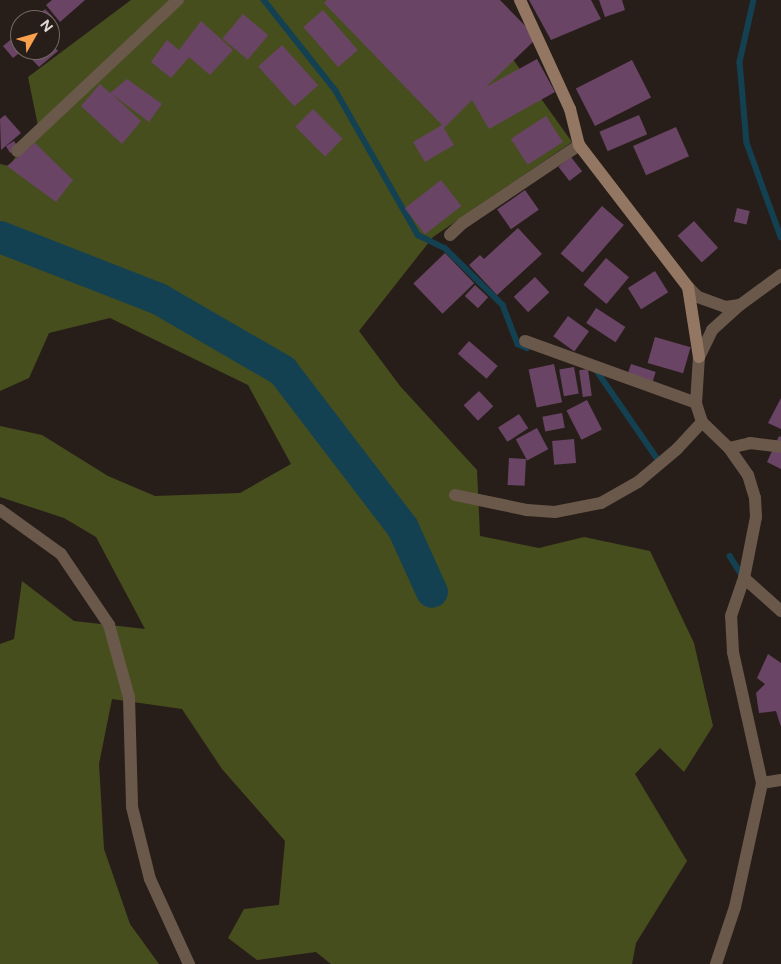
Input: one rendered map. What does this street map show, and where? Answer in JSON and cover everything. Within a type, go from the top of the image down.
[{"type":"street","points":[[17,151],[178,0]]},
{"type":"street","points":[[520,0],[570,109],[579,145],[688,287],[698,297],[725,307],[740,305]]},
{"type":"street","points":[[450,235],[463,223],[579,145]]},
{"type":"street","points":[[699,357],[712,330],[740,305],[781,275]]},
{"type":"street","points":[[688,287],[699,357],[696,403],[702,422],[729,448],[748,475],[755,498],[756,517],[744,578],[731,616],[733,652],[762,784],[735,906],[716,964]]},
{"type":"street","points":[[525,341],[696,403]]},
{"type":"street","points":[[455,494],[527,510],[555,512],[601,503],[638,482],[677,449],[702,422]]},
{"type":"street","points":[[729,448],[750,443],[781,447]]},
{"type":"street","points":[[0,510],[60,554],[109,625],[129,697],[132,807],[150,879],[189,964]]},
{"type":"street","points":[[744,578],[781,611]]},
{"type":"street","points":[[762,784],[781,780]]},
{"type":"green space","points":[[131,0],[363,0],[512,58],[572,142],[433,237],[359,331],[400,386],[477,470],[480,536],[539,548],[584,537],[650,551],[694,643],[713,726],[684,772],[660,748],[635,774],[687,861],[636,943],[632,964],[331,964],[316,952],[257,960],[228,938],[244,909],[279,905],[285,841],[222,769],[182,709],[112,699],[99,764],[104,849],[130,924],[159,964],[0,964],[0,644],[14,639],[22,581],[74,621],[145,629],[96,537],[64,518],[0,497],[0,426],[42,435],[108,476],[155,496],[240,493],[291,464],[248,385],[110,318],[49,333],[29,378],[0,391],[0,164],[9,166],[38,126],[28,77],[51,60],[60,60],[60,53]]},
{"type":"building","points":[[52,0],[85,0],[60,22],[60,10],[50,10],[46,5]]},
{"type":"building","points":[[327,0],[500,0],[537,38],[486,87],[537,59],[555,92],[489,129],[472,100],[444,128],[454,145],[425,162],[413,142],[442,125],[324,3]]},
{"type":"building","points":[[529,0],[591,0],[601,19],[551,40]]},
{"type":"building","points":[[599,0],[622,0],[625,10],[605,17]]},
{"type":"building","points":[[323,10],[358,50],[338,67],[303,27]]},
{"type":"building","points":[[243,14],[268,35],[248,60],[222,39]]},
{"type":"building","points":[[201,21],[233,50],[210,75],[189,57],[171,78],[151,62],[167,40],[179,50]]},
{"type":"building","points":[[10,40],[10,54],[3,46]]},
{"type":"building","points":[[282,45],[318,85],[294,107],[258,66]]},
{"type":"building","points":[[32,60],[47,60],[39,67]]},
{"type":"building","points":[[632,60],[651,97],[595,126],[576,89]]},
{"type":"building","points":[[127,79],[162,104],[149,122],[112,94],[141,121],[122,144],[81,106],[100,84],[110,93]]},
{"type":"building","points":[[313,109],[343,139],[325,156],[295,127]]},
{"type":"building","points":[[5,115],[21,133],[1,150],[0,119]]},
{"type":"building","points":[[639,115],[647,134],[608,151],[599,132]]},
{"type":"building","points":[[546,116],[563,142],[528,165],[511,139]]},
{"type":"building","points":[[676,127],[689,156],[646,175],[633,146]]},
{"type":"building","points":[[14,141],[18,147],[10,153],[6,146]]},
{"type":"building","points":[[35,143],[73,180],[56,202],[7,166]]},
{"type":"building","points":[[571,157],[582,171],[569,181],[558,167]]},
{"type":"building","points":[[441,180],[461,206],[425,234],[405,208]]},
{"type":"building","points":[[525,190],[539,210],[511,229],[497,210]]},
{"type":"building","points":[[602,206],[624,225],[583,273],[561,254]]},
{"type":"building","points":[[737,208],[750,211],[747,225],[734,222]]},
{"type":"building","points":[[694,221],[718,248],[702,262],[678,236]]},
{"type":"building","points":[[518,228],[542,254],[497,295],[469,265],[480,255],[484,259]]},
{"type":"building","points":[[445,253],[474,283],[443,314],[413,284]]},
{"type":"building","points":[[606,258],[629,277],[606,304],[584,285]]},
{"type":"building","points":[[655,271],[668,292],[641,309],[628,288]]},
{"type":"building","points":[[535,277],[549,292],[528,312],[514,297]]},
{"type":"building","points":[[475,285],[488,297],[478,308],[465,296]]},
{"type":"building","points":[[596,308],[625,327],[616,342],[586,323]]},
{"type":"building","points":[[568,316],[589,331],[574,352],[553,336]]},
{"type":"building","points":[[655,337],[691,347],[683,373],[648,363]]},
{"type":"building","points":[[469,341],[498,366],[487,379],[458,354]]},
{"type":"building","points":[[554,364],[562,402],[537,408],[529,369]]},
{"type":"building","points":[[631,364],[656,372],[652,384],[627,376]]},
{"type":"building","points":[[574,367],[579,394],[564,396],[559,370]]},
{"type":"building","points":[[588,369],[592,396],[583,397],[579,370]]},
{"type":"building","points":[[479,391],[493,406],[478,421],[464,405]]},
{"type":"building","points":[[781,398],[781,429],[768,423]]},
{"type":"building","points":[[587,400],[602,429],[581,440],[567,410]]},
{"type":"building","points":[[562,413],[565,428],[545,432],[542,417]]},
{"type":"building","points":[[519,414],[528,428],[507,442],[498,428]]},
{"type":"building","points":[[537,428],[548,449],[527,460],[516,439]]},
{"type":"building","points":[[779,436],[781,437],[781,469],[767,462]]},
{"type":"building","points":[[574,439],[576,463],[554,465],[552,441]]},
{"type":"building","points":[[509,458],[526,459],[525,486],[508,485]]},
{"type":"building","points":[[768,654],[781,663],[781,727],[776,711],[759,713],[756,693],[765,684],[757,678]]},
{"type":"waterway","points":[[264,0],[336,91],[418,235],[445,248],[503,305],[518,344],[527,348]]},
{"type":"waterway","points":[[754,0],[740,62],[747,143],[781,237]]},
{"type":"waterway","points":[[0,237],[159,299],[283,371],[403,528],[432,592]]},
{"type":"waterway","points":[[597,371],[657,458]]},
{"type":"waterway","points":[[730,556],[742,575]]}]
